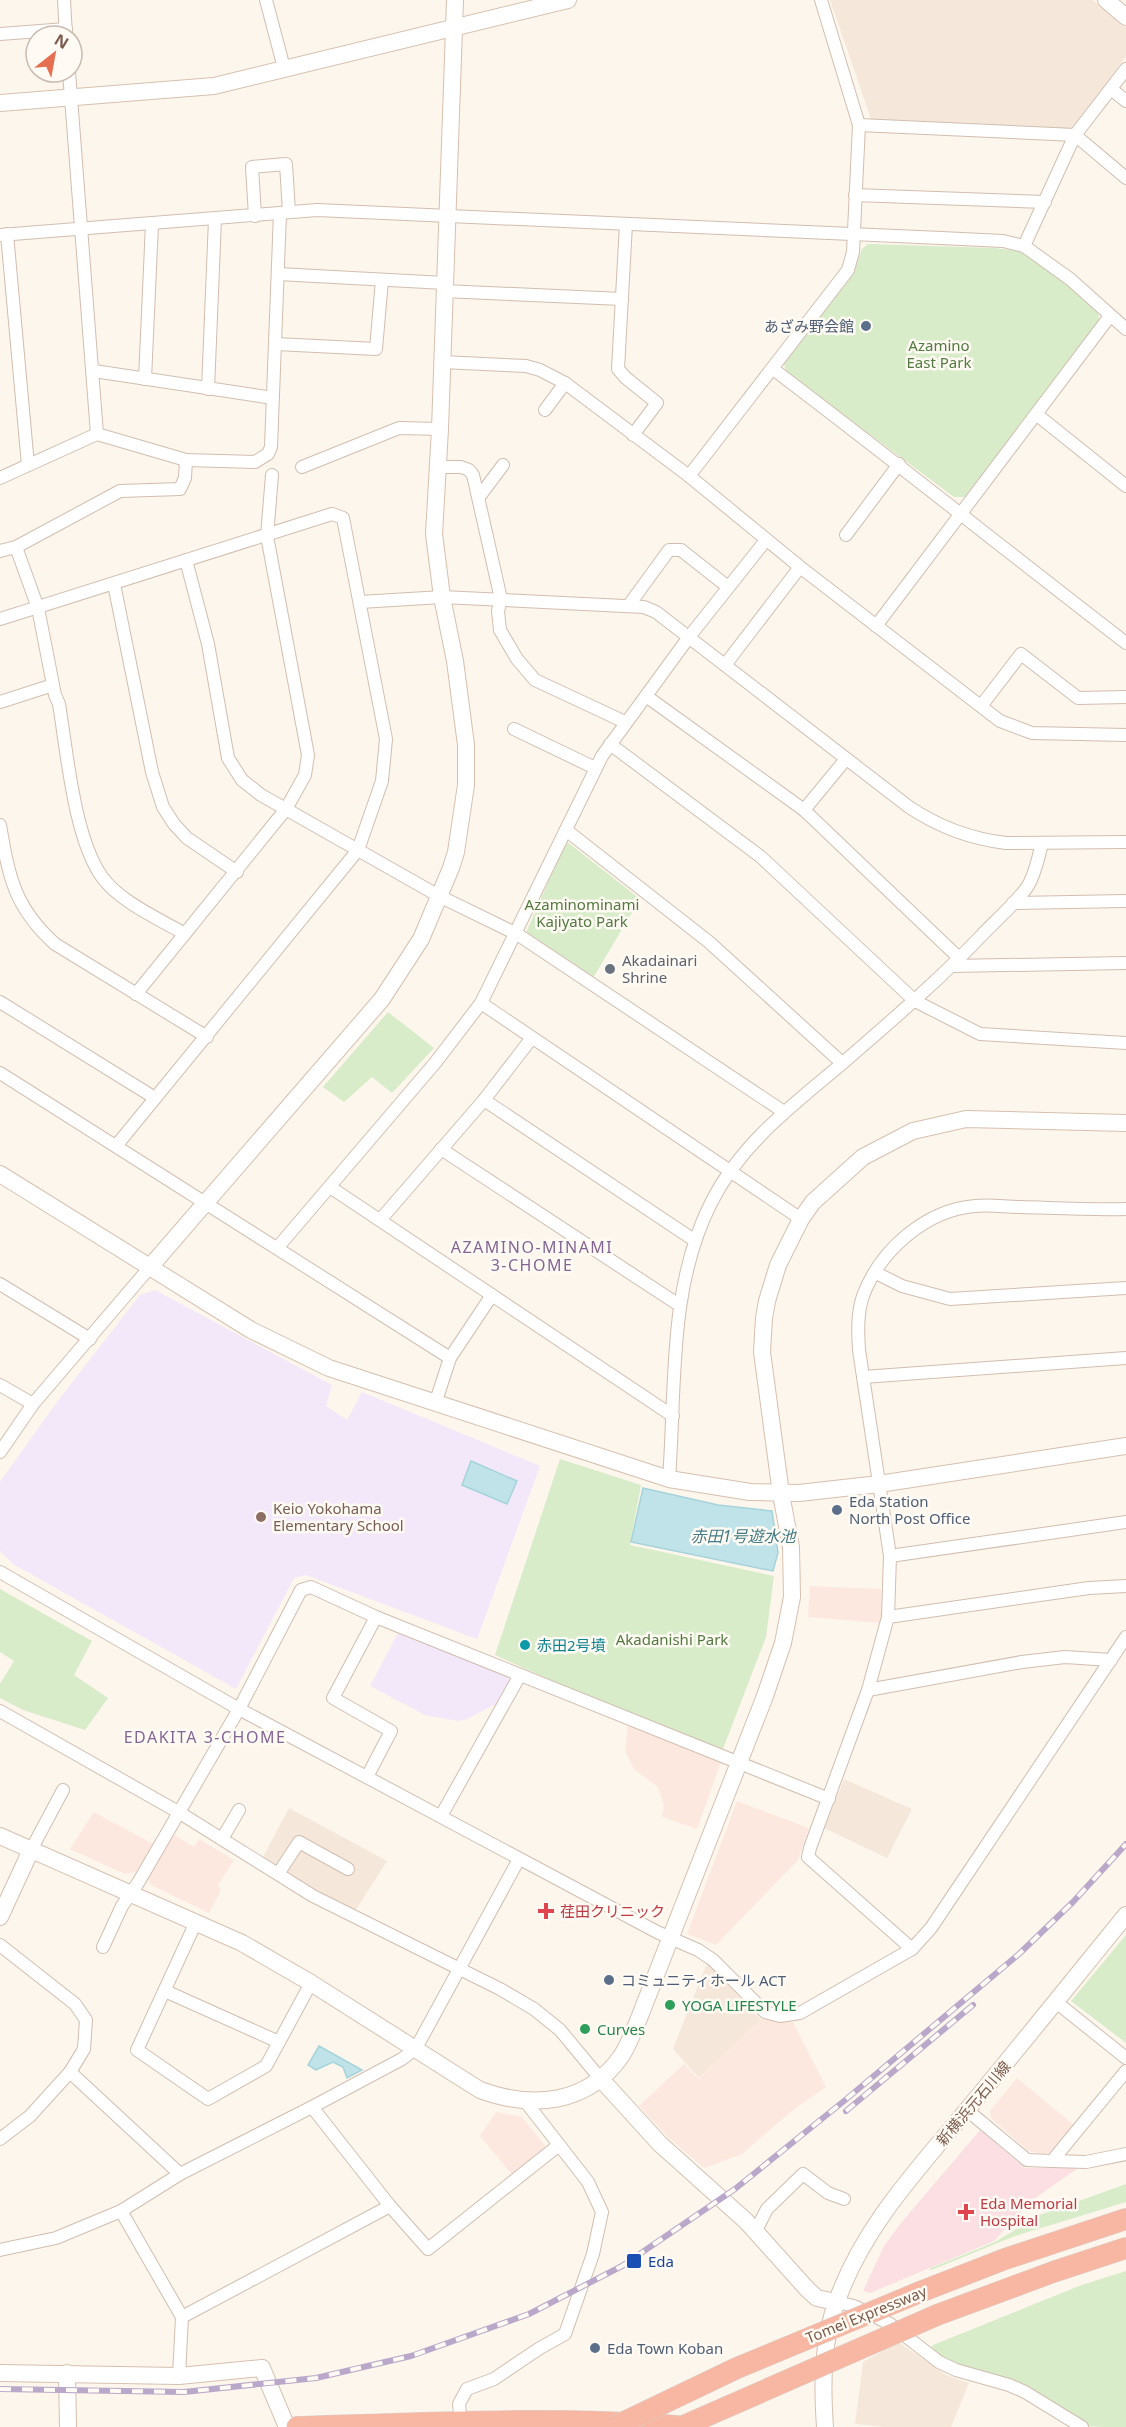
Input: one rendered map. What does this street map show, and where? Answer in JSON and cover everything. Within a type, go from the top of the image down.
[{"type":"highway","name":"Tomei Expressway","points":[[614,2427],[737,2368],[920,2292],[1005,2259],[1126,2219]]},
{"type":"highway","name":"Tomei Expressway","points":[[681,2427],[937,2315],[1126,2248]]},
{"type":"highway","points":[[297,2427],[461,2422],[636,2422],[687,2427]]},
{"type":"street","points":[[64,0],[66,24]]},
{"type":"street","points":[[266,0],[284,68]]},
{"type":"street","points":[[0,1452],[33,1404],[382,999],[421,939],[456,852],[466,785],[466,745],[434,534],[440,429],[455,0]]},
{"type":"street","points":[[0,103],[214,86],[568,0]]},
{"type":"street","points":[[688,476],[848,270],[853,252],[859,126],[821,0]]},
{"type":"street","points":[[1106,0],[1126,17]]},
{"type":"street","points":[[0,33],[24,33]]},
{"type":"street","points":[[1024,246],[1075,135],[1126,69]]},
{"type":"street","points":[[69,84],[94,371],[97,434]]},
{"type":"street","points":[[1111,89],[1126,101]]},
{"type":"street","points":[[859,126],[1075,135],[1126,178]]},
{"type":"street","points":[[0,478],[97,434],[186,460],[255,462],[268,454],[271,447],[278,274],[286,164],[252,167],[255,216]]},
{"type":"street","points":[[855,195],[1045,202]]},
{"type":"street","points":[[28,465],[4,235],[284,212],[338,211],[1003,241],[1024,246],[1070,279],[1126,329]]},
{"type":"street","points":[[208,389],[215,219]]},
{"type":"street","points":[[145,379],[152,224]]},
{"type":"street","points":[[627,224],[618,369],[657,403],[633,435]]},
{"type":"street","points":[[278,274],[622,299]]},
{"type":"street","points":[[276,344],[376,350],[382,280]]},
{"type":"street","points":[[876,626],[1110,316]]},
{"type":"street","points":[[442,362],[526,366],[540,370],[565,383],[688,476],[800,567],[1000,721],[1032,733],[1126,735]]},
{"type":"street","points":[[773,369],[1126,643]]},
{"type":"street","points":[[94,371],[273,398]]},
{"type":"street","points":[[545,410],[565,383]]},
{"type":"street","points":[[1036,414],[1126,486]]},
{"type":"street","points":[[302,467],[399,428],[440,429]]},
{"type":"street","points":[[0,551],[16,547],[120,491],[180,489],[185,478],[186,460]]},
{"type":"street","points":[[479,498],[503,465]]},
{"type":"street","points":[[846,535],[899,465]]},
{"type":"street","points":[[437,467],[461,467],[469,470],[479,498],[501,599],[498,611],[500,630],[517,659],[535,680],[626,722]]},
{"type":"street","points":[[136,994],[286,809],[305,775],[308,755],[267,536],[272,475]]},
{"type":"street","points":[[0,619],[332,514],[343,518],[386,739],[382,781],[358,850],[116,1146]]},
{"type":"street","points":[[278,1247],[435,1063],[482,1003],[595,768],[610,744],[689,638],[766,540]]},
{"type":"street","points":[[16,547],[38,608],[53,685],[59,704],[79,821],[87,849],[102,878],[118,893],[185,934]]},
{"type":"street","points":[[629,605],[669,550],[681,550],[728,587]]},
{"type":"street","points":[[186,560],[208,644],[228,758],[242,780],[261,795],[439,896],[517,934],[784,1112]]},
{"type":"street","points":[[725,665],[800,567]]},
{"type":"street","points":[[114,584],[152,772],[163,807],[187,838],[237,872]]},
{"type":"street","points":[[360,602],[442,597],[629,605],[652,610],[909,807],[938,824],[987,841],[1126,842]]},
{"type":"street","points":[[981,706],[1021,654],[1078,698],[1126,697]]},
{"type":"street","points":[[0,702],[53,685]]},
{"type":"street","points":[[646,696],[804,810],[955,962],[1126,963]]},
{"type":"street","points":[[514,729],[595,768]]},
{"type":"street","points":[[610,744],[761,858],[915,1001],[980,1034],[1126,1043]]},
{"type":"street","points":[[804,810],[846,759]]},
{"type":"street","points":[[0,825],[3,857],[14,890],[40,930],[55,944],[207,1037]]},
{"type":"street","points":[[566,830],[709,942],[842,1063]]},
{"type":"street","points":[[669,1479],[679,1305],[694,1240],[711,1201],[730,1169],[753,1142],[784,1112],[915,1001],[1030,885],[1042,843]]},
{"type":"street","points":[[1013,903],[1126,901]]},
{"type":"street","points":[[0,1002],[155,1098]]},
{"type":"street","points":[[482,1003],[531,1039],[730,1169],[801,1219]]},
{"type":"street","points":[[381,1219],[484,1100],[531,1039]]},
{"type":"street","points":[[0,1073],[450,1358]]},
{"type":"street","points":[[484,1100],[694,1240]]},
{"type":"street","points":[[0,1836],[242,1944],[311,1983],[480,2090],[511,2100],[548,2100],[572,2094],[589,2085],[620,2057],[627,2046],[737,1762],[765,1696],[783,1643],[792,1597],[791,1547],[781,1494],[763,1360],[764,1318],[778,1264],[801,1219],[813,1202],[863,1156],[913,1131],[966,1119],[1126,1123]]},
{"type":"street","points":[[441,1149],[679,1305]]},
{"type":"street","points":[[0,1174],[252,1330],[291,1351],[329,1368],[435,1404],[669,1479],[717,1489],[781,1494],[879,1484],[1126,1446]]},
{"type":"street","points":[[330,1187],[673,1416]]},
{"type":"street","points":[[912,1949],[808,1857],[868,1690],[888,1617],[890,1556],[859,1350],[858,1325],[863,1297],[888,1255],[912,1231],[929,1220],[958,1209],[975,1206],[1126,1209]]},
{"type":"street","points":[[876,1273],[902,1286],[950,1299],[1126,1288]]},
{"type":"street","points":[[0,1284],[90,1339]]},
{"type":"street","points":[[435,1404],[450,1358],[492,1295]]},
{"type":"street","points":[[863,1377],[1126,1358]]},
{"type":"street","points":[[0,1385],[33,1404]]},
{"type":"street","points":[[890,1556],[1126,1522]]},
{"type":"street","points":[[0,1572],[239,1709],[670,1939],[698,1950],[713,1960],[765,2012],[780,2016],[800,2013],[912,1949],[931,1928],[1126,1637]]},
{"type":"street","points":[[888,1617],[1089,1588],[1126,1586]]},
{"type":"street","points":[[103,1947],[122,1906],[180,1813],[239,1709],[301,1590],[311,1587],[376,1617],[665,1731],[829,1799]]},
{"type":"street","points":[[367,1777],[391,1731],[333,1698],[376,1617]]},
{"type":"street","points":[[868,1690],[951,1673],[1065,1657],[1111,1660]]},
{"type":"street","points":[[441,1816],[520,1675]]},
{"type":"street","points":[[0,1711],[180,1813],[313,1896],[534,2009],[560,2030],[660,2144],[755,2232],[818,2298],[854,2306],[890,2324],[939,2362],[956,2370],[1025,2391],[1082,2427]]},
{"type":"street","points":[[0,1917],[31,1850],[63,1790]]},
{"type":"street","points":[[222,1839],[239,1810]]},
{"type":"street","points":[[278,1874],[299,1842],[348,1869]]},
{"type":"street","points":[[0,2250],[56,2238],[122,2211],[180,2174],[402,2059],[414,2049],[460,1970],[519,1859]]},
{"type":"street","name":"新横浜元石川線","points":[[825,2427],[823,2380],[828,2332],[836,2301],[849,2271],[878,2220],[906,2182],[1126,1915]]},
{"type":"street","points":[[196,1922],[137,2050],[208,2100],[266,2066],[311,1983]]},
{"type":"street","points":[[0,1945],[75,2004],[86,2020],[84,2049],[70,2072],[30,2116],[0,2139]]},
{"type":"street","points":[[165,1991],[279,2042]]},
{"type":"street","points":[[1056,2002],[1126,2058]]},
{"type":"street","points":[[1052,2161],[1126,2071]]},
{"type":"street","points":[[70,2072],[180,2174]]},
{"type":"street","points":[[461,2422],[459,2404],[467,2389],[494,2379],[565,2334],[593,2254],[602,2212],[588,2182],[525,2101]]},
{"type":"street","points":[[312,2107],[390,2206],[428,2249],[559,2145]]},
{"type":"street","points":[[967,2110],[1027,2160],[1086,2162],[1126,2154]]},
{"type":"street","points":[[755,2232],[767,2209],[802,2174],[828,2193],[844,2199]]},
{"type":"street","points":[[182,2317],[390,2206]]},
{"type":"street","points":[[122,2211],[182,2317],[179,2376]]},
{"type":"street","points":[[0,2373],[179,2376],[262,2368],[287,2427]]},
{"type":"street","points":[[67,2373],[68,2427]]},
{"type":"shaded area","points":[[830,0],[1093,0],[1126,28],[1126,56],[1075,129],[871,119]]},
{"type":"shaded area","name":"Keio Yokohama Elementary School","points":[[155,1290],[332,1385],[326,1406],[347,1420],[362,1392],[540,1466],[477,1639],[306,1575],[294,1578],[236,1689],[13,1564],[0,1551],[0,1482],[60,1398],[140,1295]]},
{"type":"shaded area","points":[[810,1586],[881,1589],[881,1623],[808,1617]]},
{"type":"shaded area","points":[[398,1633],[509,1676],[509,1682],[498,1706],[494,1705],[467,1719],[458,1721],[425,1715],[370,1686]]},
{"type":"shaded area","points":[[628,1724],[721,1762],[697,1829],[662,1817],[664,1805],[658,1787],[634,1769],[625,1751]]},
{"type":"shaded area","points":[[844,1779],[912,1809],[887,1858],[824,1828]]},
{"type":"shaded area","points":[[737,1801],[809,1828],[798,1860],[716,1945],[687,1934]]},
{"type":"shaded area","points":[[289,1808],[387,1861],[355,1911],[312,1889],[263,1857]]},
{"type":"shaded area","points":[[94,1812],[153,1844],[136,1872],[125,1874],[70,1849]]},
{"type":"shaded area","points":[[173,1834],[194,1847],[199,1839],[234,1860],[218,1885],[221,1890],[209,1913],[151,1885],[148,1878]]},
{"type":"shaded area","points":[[707,1963],[761,2020],[699,2078],[673,2049]]},
{"type":"shaded area","points":[[763,2017],[793,2022],[826,2087],[793,2110],[742,2154],[704,2168],[668,2137],[639,2106],[684,2064],[699,2079]]},
{"type":"shaded area","points":[[1017,2078],[1075,2126],[1056,2151],[1044,2154],[1028,2151],[991,2118],[990,2111]]},
{"type":"shaded area","points":[[496,2112],[522,2117],[547,2148],[514,2177],[480,2136]]},
{"type":"shaded area","name":"Eda Memorial Hospital","points":[[980,2130],[1025,2168],[1078,2168],[1031,2201],[994,2241],[870,2293],[863,2291],[884,2246]]},
{"type":"shaded area","points":[[898,2342],[946,2375],[969,2383],[951,2427],[886,2427],[855,2424],[863,2362]]},
{"type":"green space","name":"Azamino East Park","points":[[868,244],[995,248],[1018,251],[1036,260],[1098,311],[1099,321],[965,497],[954,497],[786,372],[784,364],[852,276],[862,249]]},
{"type":"green space","name":"Azaminominami Kajiyato Park","points":[[566,841],[640,899],[593,978],[525,935]]},
{"type":"green space","points":[[388,1012],[434,1048],[392,1093],[372,1077],[344,1102],[323,1087]]},
{"type":"green space","name":"Akadanishi Park","points":[[560,1459],[641,1485],[630,1545],[774,1576],[766,1637],[723,1749],[581,1694],[495,1655]]},
{"type":"green space","points":[[0,1589],[92,1641],[74,1675],[108,1698],[85,1730],[23,1710],[0,1698],[0,1684],[14,1661],[0,1652]]},
{"type":"green space","points":[[1126,1935],[1126,2043],[1071,2001]]},
{"type":"green space","points":[[1126,2184],[1126,2202],[1015,2236],[929,2271],[931,2268],[995,2242],[1037,2216]]},
{"type":"green space","points":[[1126,2271],[1126,2427],[1085,2426],[1067,2417],[1019,2383],[946,2362],[930,2349],[933,2345],[1079,2286]]},
{"type":"water","points":[[471,1461],[517,1481],[507,1504],[462,1485]]},
{"type":"water","name":"赤田1号遊水池","points":[[643,1488],[718,1505],[772,1511],[778,1553],[773,1571],[631,1542]]},
{"type":"water","points":[[319,2046],[362,2070],[347,2078],[343,2067],[333,2062],[316,2070],[308,2065]]},
{"type":"railway","points":[[0,2389],[184,2392],[316,2378],[411,2356],[529,2314],[622,2266],[735,2189],[1019,1954],[1073,1902],[1126,1844]]},
{"type":"railway","points":[[846,2111],[973,2005]]},
{"type":"place","name":"あざみ野会館","points":[[866,326]]},
{"type":"place","name":"Akadainari Shrine","points":[[610,969]]},
{"type":"place","name":"Eda Station North Post Office","points":[[837,1510]]},
{"type":"place","name":"Keio Yokohama Elementary School","points":[[261,1517]]},
{"type":"place","name":"赤田2号墳","points":[[525,1645]]},
{"type":"place","name":"荏田クリニック","points":[[546,1911]]},
{"type":"place","name":"コミュニティホール ACT","points":[[609,1980]]},
{"type":"place","name":"YOGA LIFESTYLE","points":[[670,2005]]},
{"type":"place","name":"Curves","points":[[585,2029]]},
{"type":"place","name":"Eda Memorial Hospital","points":[[966,2212]]},
{"type":"place","name":"Eda","points":[[634,2261]]},
{"type":"place","name":"Eda Town Koban","points":[[595,2348]]},
{"type":"district","name":"AZAMINO-MINAMI 3-CHOME","points":[[532,1256]]},
{"type":"district","name":"EDAKITA 3-CHOME","points":[[205,1737]]}]
